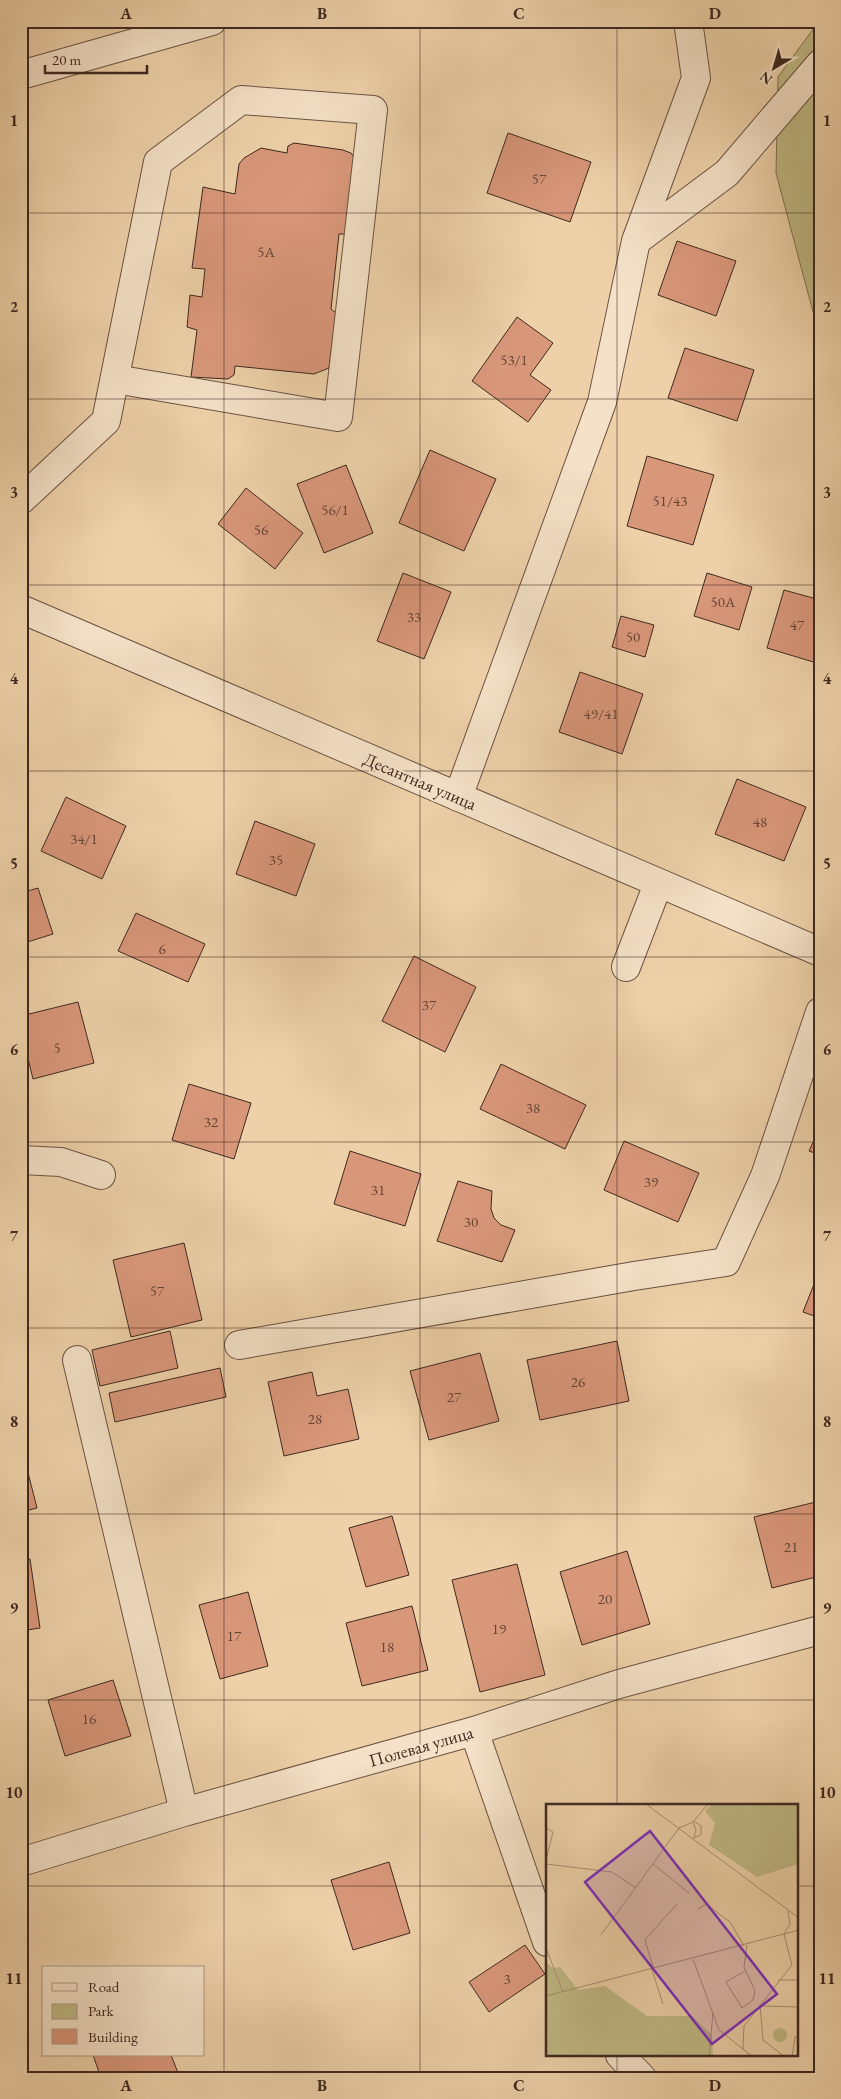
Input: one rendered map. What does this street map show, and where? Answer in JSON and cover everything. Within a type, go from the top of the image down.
[{"type":"street","points":[[458,797],[602,402],[636,242],[696,78],[688,21]]},
{"type":"street","points":[[21,75],[204,23]]},
{"type":"street","points":[[636,242],[726,173],[820,64]]},
{"type":"street","points":[[21,500],[106,421],[158,162],[241,100],[373,110],[338,417],[115,379]]},
{"type":"street","name":"Десантная улица","points":[[21,609],[820,952]]},
{"type":"street","points":[[626,967],[658,884]]},
{"type":"street","points":[[239,1346],[634,1276],[726,1262],[766,1176],[820,1012]]},
{"type":"street","points":[[21,1160],[61,1162],[101,1175]]},
{"type":"street","points":[[77,1360],[184,1812]]},
{"type":"street","name":"Полевая улица","points":[[21,1862],[184,1812],[474,1731],[619,1684],[820,1630]]},
{"type":"street","points":[[474,1731],[546,1939]]},
{"type":"street","points":[[621,2056],[642,2078]]},
{"type":"green space","points":[[819,21],[820,338],[776,173],[778,77]]},
{"type":"building","points":[[508,133],[591,162],[570,222],[487,193]]},
{"type":"building","points":[[294,143],[343,150],[351,153],[356,160],[346,234],[339,234],[331,309],[336,313],[329,368],[314,374],[235,366],[234,375],[228,379],[191,377],[197,330],[187,327],[190,295],[202,297],[205,269],[192,268],[203,187],[235,194],[239,164],[244,158],[261,148],[287,153],[288,146]]},
{"type":"building","points":[[677,241],[736,261],[716,316],[658,295]]},
{"type":"building","points":[[517,317],[553,343],[530,375],[551,390],[528,422],[472,381]]},
{"type":"building","points":[[685,348],[754,370],[737,421],[668,398]]},
{"type":"building","points":[[430,450],[496,479],[464,551],[399,523]]},
{"type":"building","points":[[647,456],[714,475],[693,545],[627,526]]},
{"type":"building","points":[[346,465],[373,533],[324,553],[297,484]]},
{"type":"building","points":[[246,488],[303,533],[275,569],[218,524]]},
{"type":"building","points":[[403,573],[451,592],[424,659],[377,641]]},
{"type":"building","points":[[707,573],[752,587],[739,630],[694,616]]},
{"type":"building","points":[[784,590],[820,600],[820,664],[767,648]]},
{"type":"building","points":[[621,616],[654,625],[645,657],[612,647]]},
{"type":"building","points":[[580,672],[643,694],[622,754],[559,732]]},
{"type":"building","points":[[737,779],[806,807],[784,861],[715,834]]},
{"type":"building","points":[[66,797],[126,826],[102,879],[41,851]]},
{"type":"building","points":[[255,821],[315,844],[296,896],[236,874]]},
{"type":"building","points":[[38,888],[53,934],[21,944],[21,893]]},
{"type":"building","points":[[136,913],[205,944],[188,982],[118,951]]},
{"type":"building","points":[[414,956],[476,987],[445,1052],[382,1021]]},
{"type":"building","points":[[78,1002],[94,1063],[33,1079],[21,1030],[21,1016]]},
{"type":"building","points":[[501,1064],[586,1105],[565,1149],[480,1109]]},
{"type":"building","points":[[189,1084],[251,1103],[234,1159],[172,1140]]},
{"type":"building","points":[[820,1127],[820,1155],[809,1151]]},
{"type":"building","points":[[624,1141],[699,1173],[678,1222],[604,1190]]},
{"type":"building","points":[[350,1151],[421,1174],[405,1226],[334,1204]]},
{"type":"building","points":[[458,1181],[492,1191],[491,1209],[494,1218],[501,1225],[515,1230],[502,1262],[437,1241]]},
{"type":"building","points":[[184,1243],[202,1320],[131,1337],[113,1260]]},
{"type":"building","points":[[820,1269],[820,1318],[803,1312]]},
{"type":"building","points":[[170,1331],[178,1368],[100,1386],[92,1350]]},
{"type":"building","points":[[617,1341],[629,1401],[540,1420],[527,1360]]},
{"type":"building","points":[[480,1353],[499,1421],[429,1440],[410,1371]]},
{"type":"building","points":[[220,1368],[226,1397],[115,1422],[109,1393]]},
{"type":"building","points":[[312,1372],[317,1396],[348,1389],[359,1439],[284,1456],[268,1382]]},
{"type":"building","points":[[21,1453],[23,1453],[37,1508],[21,1512]]},
{"type":"building","points":[[820,1501],[820,1576],[772,1588],[754,1517]]},
{"type":"building","points":[[392,1516],[409,1575],[366,1587],[349,1528]]},
{"type":"building","points":[[627,1551],[650,1624],[582,1645],[560,1572]]},
{"type":"building","points":[[30,1559],[40,1628],[21,1631],[21,1561]]},
{"type":"building","points":[[517,1564],[545,1675],[480,1692],[452,1580]]},
{"type":"building","points":[[248,1592],[268,1666],[220,1679],[199,1605]]},
{"type":"building","points":[[412,1606],[428,1670],[362,1686],[346,1623]]},
{"type":"building","points":[[113,1680],[131,1736],[65,1756],[48,1700]]},
{"type":"building","points":[[389,1862],[410,1933],[353,1950],[331,1880]]},
{"type":"building","points":[[525,1945],[545,1974],[489,2012],[469,1982]]},
{"type":"building","points":[[93,2056],[171,2056],[180,2078],[101,2078]]}]
